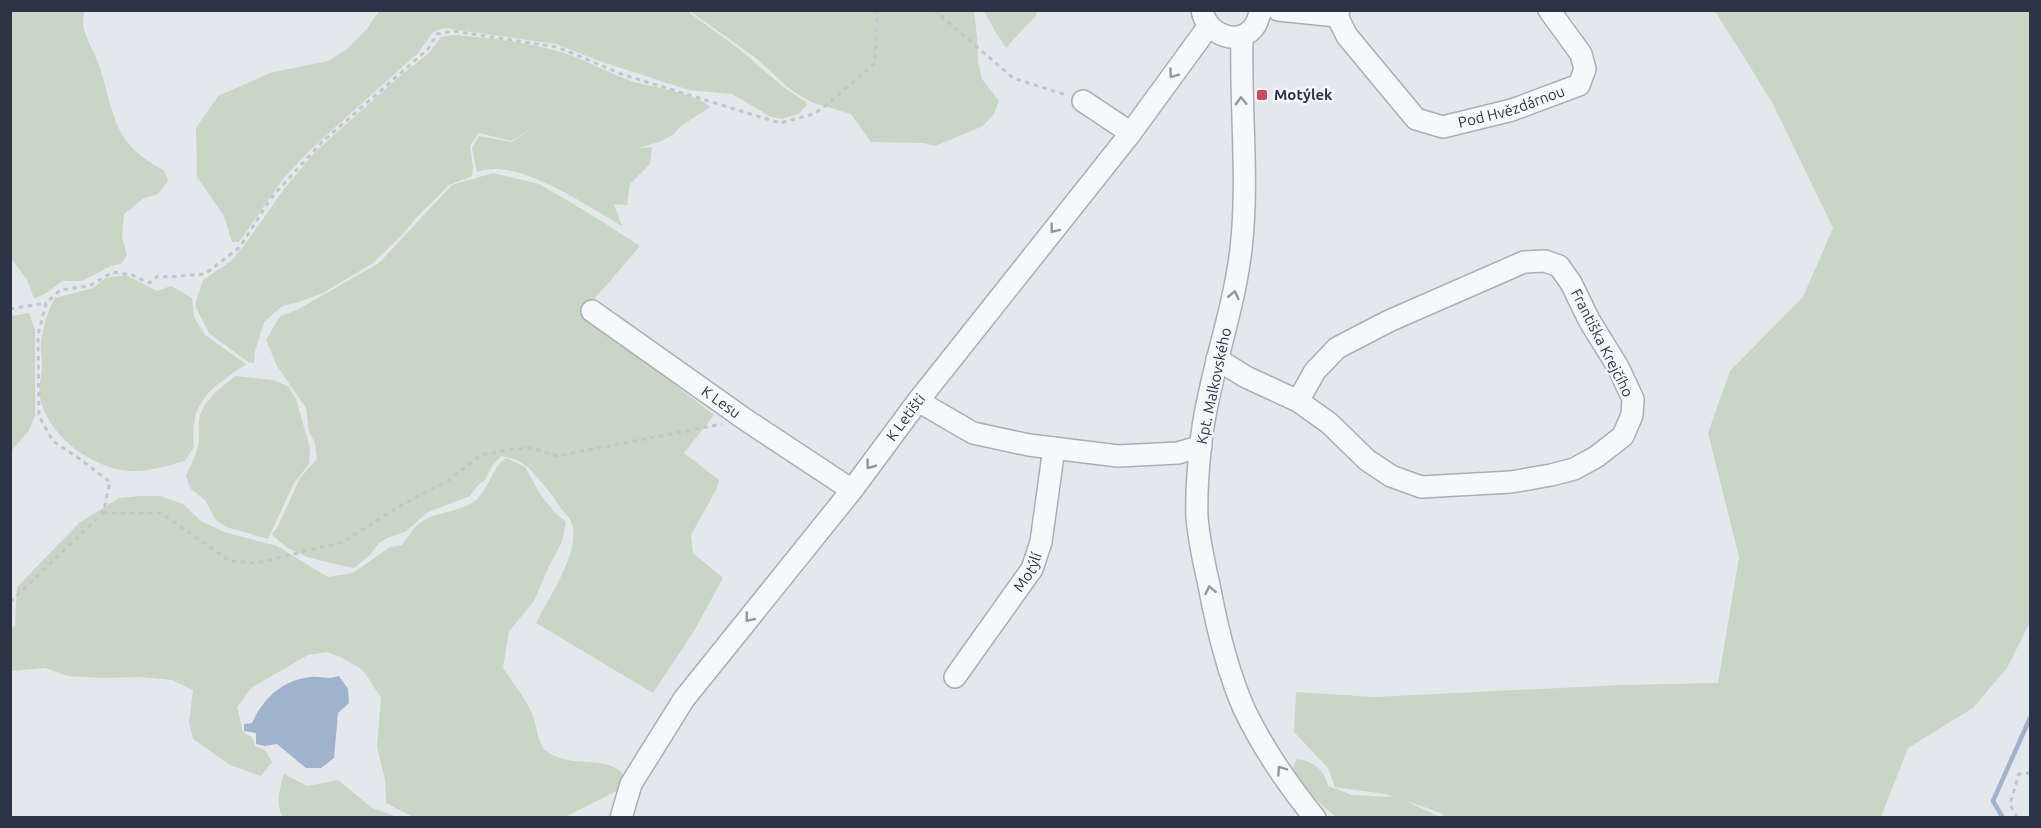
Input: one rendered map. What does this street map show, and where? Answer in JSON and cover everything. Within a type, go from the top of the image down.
[{"type":"street","points":[[1242,36],[1256,26],[1261,10]]},
{"type":"street","name":"Pod Hvězdárnou","points":[[1278,10],[1338,13],[1347,36],[1416,119],[1443,127],[1512,110],[1579,85],[1585,69],[1581,54],[1549,10]]},
{"type":"street","name":"K Letišti","points":[[621,818],[631,783],[684,699],[852,490],[918,401],[1130,134],[1205,19],[1223,37],[1242,36]]},
{"type":"street","name":"Kpt. Malkovského","points":[[1242,36],[1240,80],[1244,200],[1242,238],[1236,289],[1217,359],[1203,428],[1197,517],[1214,611],[1231,677],[1246,712],[1276,764],[1315,818]]},
{"type":"street","points":[[1083,101],[1130,134]]},
{"type":"street","name":"Františka Krejčího","points":[[1217,359],[1246,377],[1298,401],[1329,423],[1367,460],[1391,476],[1421,487],[1511,482],[1574,469],[1596,457],[1623,435],[1632,415],[1633,399],[1618,367],[1589,320],[1571,283],[1559,267],[1545,261],[1524,262],[1389,321],[1337,348],[1315,371],[1298,401]]},
{"type":"street","name":"K Lesu","points":[[592,311],[746,420],[852,490]]},
{"type":"street","points":[[918,401],[973,433],[1054,448],[1118,456],[1178,453],[1201,447]]},
{"type":"street","name":"Motýlí","points":[[955,677],[1032,569],[1041,542],[1054,448]]},
{"type":"path","points":[[10,309],[46,303],[60,291],[89,286],[113,272],[132,275],[149,283],[158,276],[168,278],[205,274],[240,247],[271,198],[321,143],[428,50],[437,34],[453,31],[557,47],[624,75],[780,123],[814,114],[874,63],[876,10]]},
{"type":"path","points":[[934,10],[1013,78],[1083,101]]},
{"type":"path","points":[[10,602],[103,513],[110,482],[53,441],[39,416],[38,335],[46,303]]},
{"type":"path","points":[[103,513],[161,513],[230,561],[257,563],[343,542],[398,507],[447,481],[481,455],[533,448],[557,456],[746,420]]},
{"type":"path","points":[[2017,818],[2010,804],[2019,774],[2031,773]]},
{"type":"green space","points":[[10,11],[84,11],[84,30],[100,68],[119,128],[135,150],[164,170],[168,181],[158,194],[144,198],[124,214],[122,236],[127,255],[121,264],[111,266],[82,281],[62,281],[34,299],[27,279],[11,259]]},
{"type":"green space","points":[[379,11],[687,11],[739,49],[807,105],[798,114],[782,119],[771,117],[732,94],[689,90],[602,62],[556,44],[444,28],[433,32],[418,53],[312,148],[283,179],[239,242],[232,242],[224,216],[197,177],[196,128],[218,96],[270,73],[328,61],[347,49],[366,30]]},
{"type":"green space","points":[[690,11],[974,11],[978,62],[982,79],[999,101],[994,114],[983,126],[935,146],[923,143],[871,142],[851,114],[811,102],[791,90],[757,59]]},
{"type":"green space","points":[[984,11],[1036,11],[1037,14],[1006,48]]},
{"type":"green space","points":[[1715,11],[2030,11],[2030,622],[2007,668],[1973,708],[1908,748],[1881,817],[1445,818],[1441,813],[1404,800],[1440,817],[1336,817],[1306,791],[1291,770],[1297,759],[1309,762],[1318,768],[1328,786],[1352,795],[1393,797],[1335,787],[1328,768],[1294,732],[1296,692],[1374,697],[1621,685],[1718,683],[1739,557],[1708,433],[1730,371],[1803,297],[1833,228],[1772,102]]},
{"type":"green space","points":[[454,35],[504,40],[554,50],[631,81],[695,98],[710,107],[662,141],[639,148],[652,147],[650,164],[630,184],[627,205],[614,204],[622,226],[571,196],[531,177],[493,169],[477,172],[472,148],[479,136],[512,142],[533,128],[511,141],[479,133],[470,146],[472,176],[449,185],[373,263],[323,293],[282,306],[264,322],[255,351],[254,363],[248,362],[209,333],[196,308],[203,280],[231,261],[284,189],[316,151],[429,53],[441,37]]},
{"type":"green space","points":[[493,173],[539,184],[640,246],[584,311],[714,415],[684,453],[719,480],[716,490],[691,535],[693,553],[723,578],[694,631],[653,693],[536,623],[562,575],[574,535],[570,520],[554,497],[532,471],[519,461],[501,456],[492,466],[485,480],[470,496],[428,512],[405,532],[379,543],[369,556],[354,568],[321,561],[299,553],[280,542],[272,534],[300,478],[317,459],[315,443],[309,432],[306,408],[277,366],[266,340],[280,316],[297,310],[379,263],[452,185]]},
{"type":"green space","points":[[126,275],[157,291],[171,286],[192,298],[194,317],[205,335],[246,364],[222,381],[205,397],[195,418],[194,447],[185,461],[141,471],[120,470],[105,465],[76,449],[52,425],[44,411],[40,397],[41,342],[46,319],[55,298],[93,288],[106,278]]},
{"type":"green space","points":[[29,313],[35,330],[35,416],[28,432],[11,451],[11,316]]},
{"type":"green space","points":[[235,376],[273,380],[288,386],[296,399],[310,448],[309,464],[294,483],[268,539],[226,527],[216,520],[205,500],[190,488],[186,475],[197,448],[199,418],[202,409],[214,393]]},
{"type":"green space","points":[[506,458],[525,467],[540,494],[556,514],[566,522],[562,542],[534,601],[509,631],[503,668],[528,705],[545,750],[566,760],[609,765],[625,777],[622,788],[565,817],[413,817],[386,803],[385,779],[377,747],[381,698],[363,670],[327,652],[308,655],[251,688],[237,707],[243,732],[252,737],[255,746],[265,750],[272,762],[261,776],[230,765],[193,739],[189,722],[193,690],[172,680],[68,676],[45,668],[11,671],[11,629],[15,625],[17,587],[79,523],[119,498],[160,496],[183,504],[201,521],[224,532],[277,546],[328,577],[353,573],[390,547],[402,545],[420,523],[474,502]]},
{"type":"green space","points":[[284,774],[307,786],[338,780],[372,808],[395,817],[283,817],[279,801]]},
{"type":"water","points":[[339,676],[348,689],[349,703],[338,713],[334,758],[321,768],[306,768],[277,744],[265,746],[256,744],[256,733],[244,731],[244,724],[252,723],[262,706],[282,687],[310,677]]},
{"type":"waterway","points":[[2003,818],[1993,801],[2030,718]]},
{"type":"place","name":"Motýlek","points":[[1262,95]]}]
